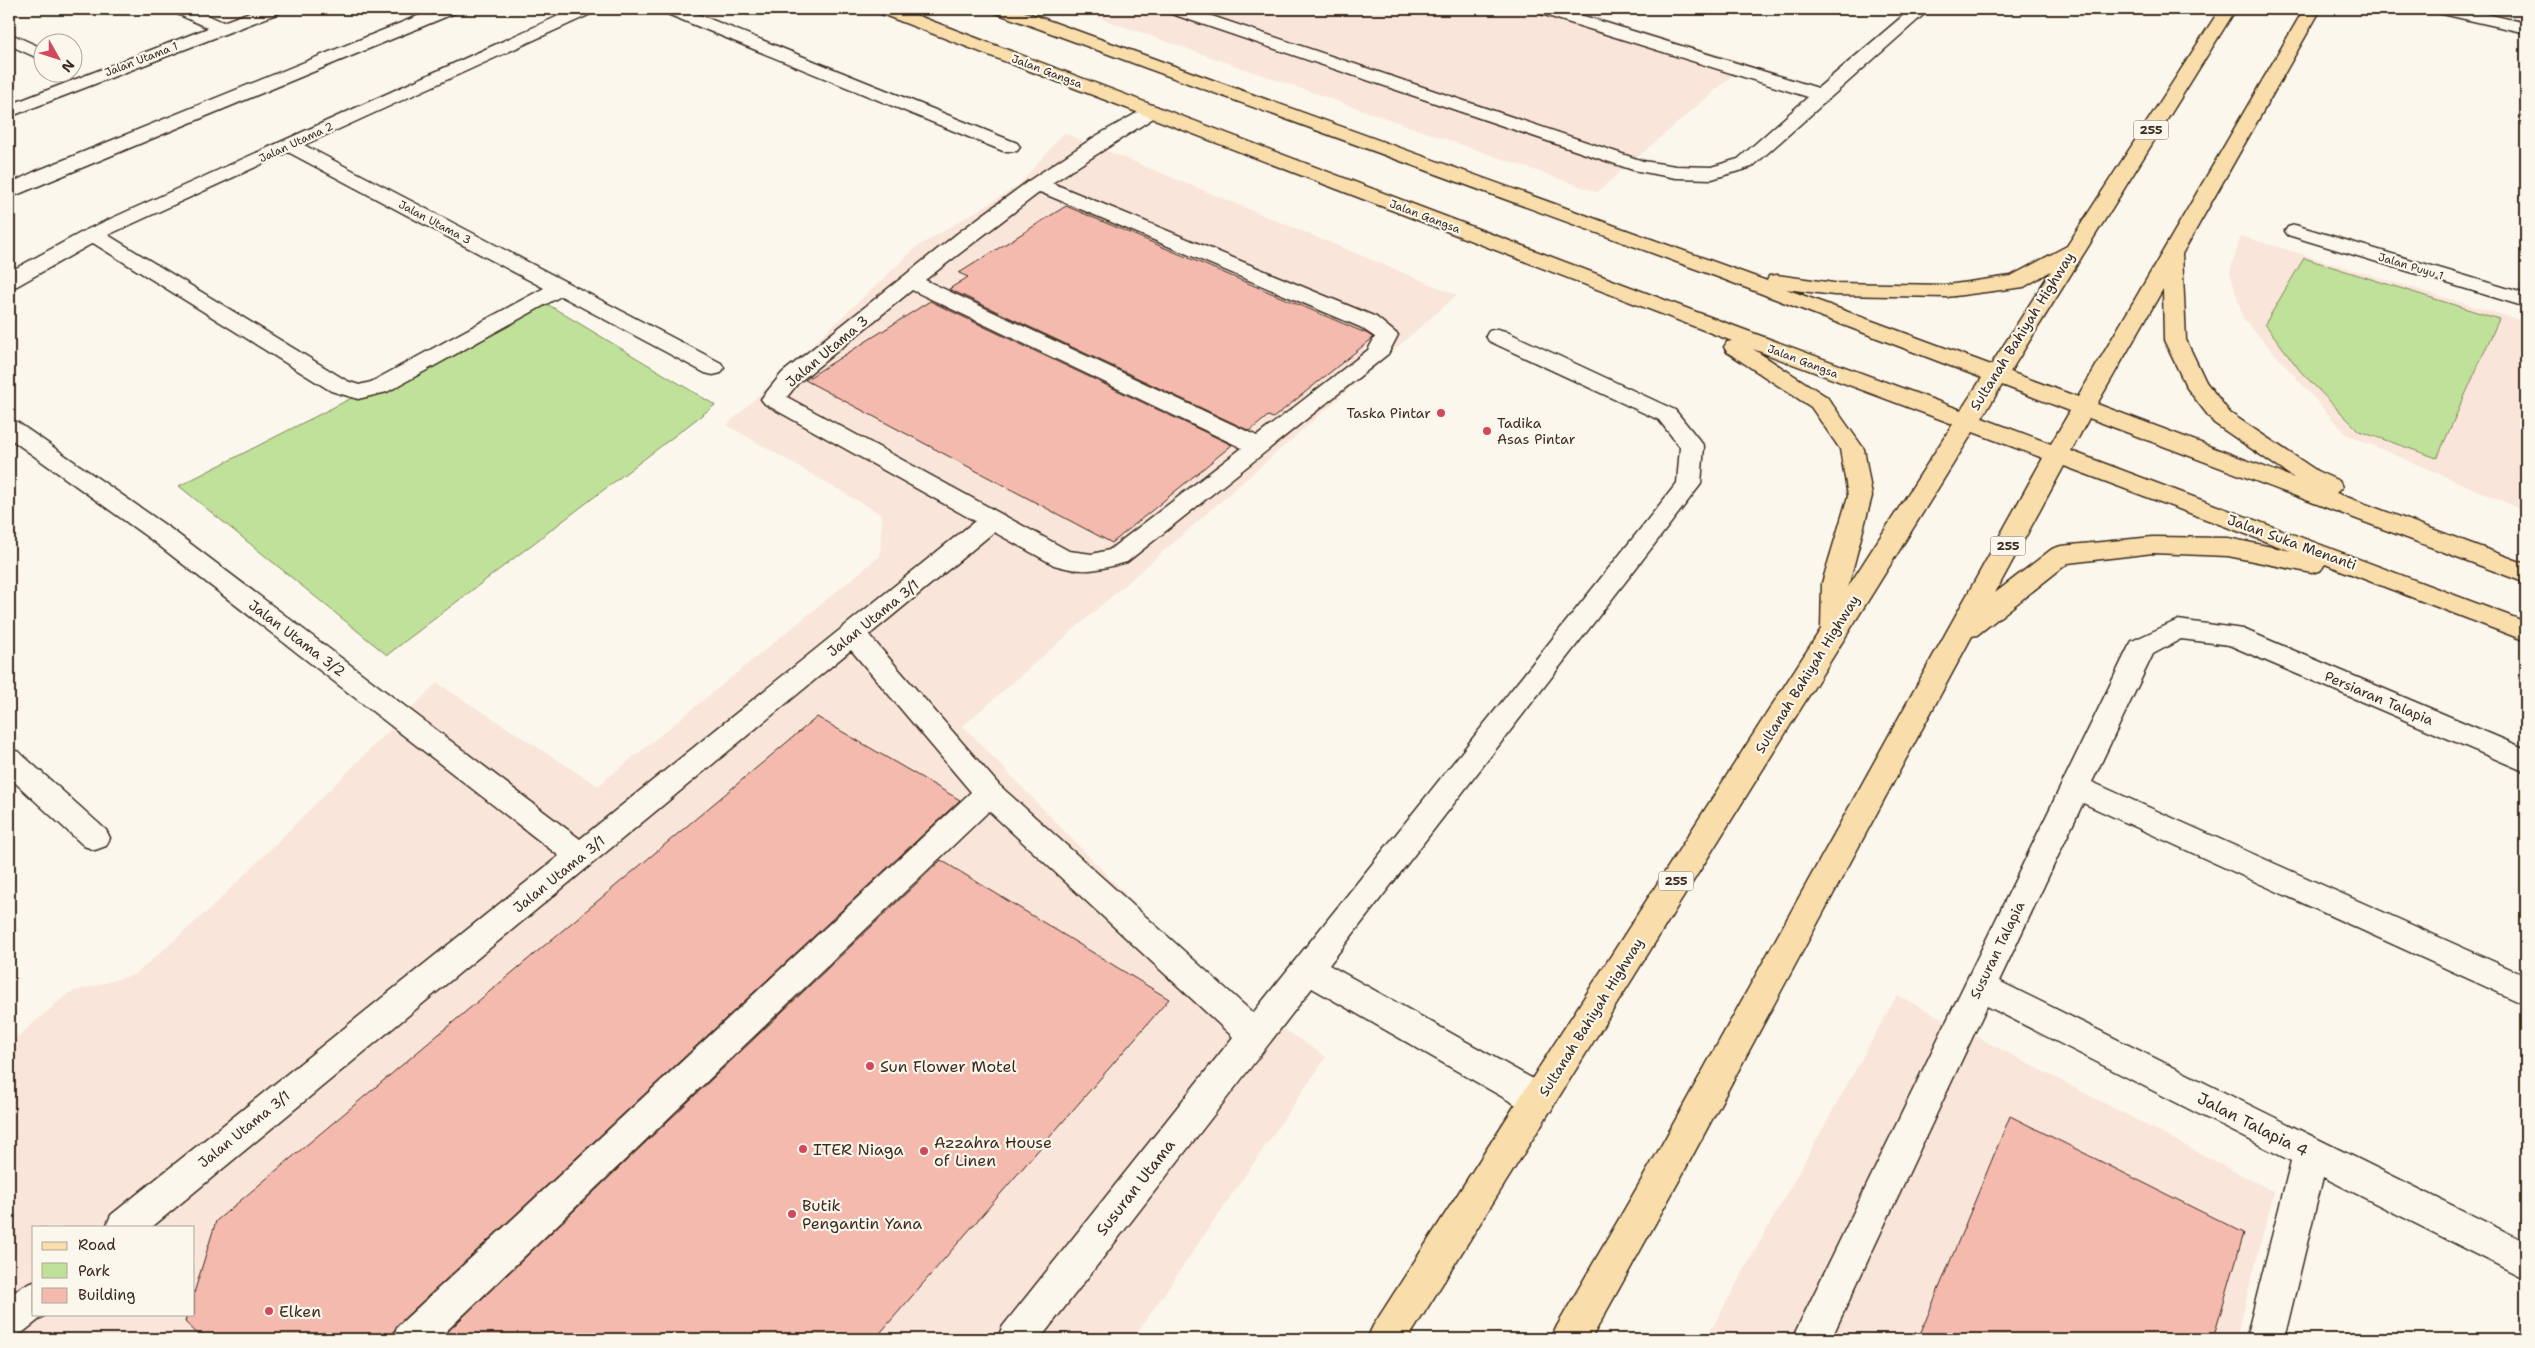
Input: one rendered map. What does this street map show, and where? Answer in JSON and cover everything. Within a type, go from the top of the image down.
[{"type":"main road","name":"Jalan Gangsa","points":[[885,9],[2057,456]]},
{"type":"main road","points":[[1002,9],[1722,272],[2424,538],[2526,574]]},
{"type":"main road","name":"Sultanah Bahiyah Highway","points":[[1386,1339],[1539,1100],[2073,250],[2228,9]]},
{"type":"main road","name":"255","points":[[1570,1339],[1668,1167],[2083,408],[2313,9]]},
{"type":"main road","points":[[1722,272],[1834,289],[1947,291],[2016,282],[2073,250]]},
{"type":"main road","points":[[2172,253],[2175,340],[2195,383],[2222,418],[2308,476],[2424,538]]},
{"type":"main road","points":[[1691,318],[1819,402],[1852,449],[1860,496],[1835,583],[1834,631]]},
{"type":"main road","name":"Jalan Suka Menanti","points":[[2057,456],[2399,582],[2526,632]]},
{"type":"main road","points":[[1958,636],[2061,555],[2154,545],[2228,547],[2399,582]]},
{"type":"street","points":[[181,9],[222,28]]},
{"type":"street","name":"Jalan Utama 1","points":[[9,111],[273,9]]},
{"type":"street","points":[[9,192],[40,176],[449,9]]},
{"type":"street","name":"Jalan Utama 2","points":[[9,281],[93,234],[587,9]]},
{"type":"street","points":[[671,9],[1010,147]]},
{"type":"street","points":[[1175,9],[1640,166],[1676,172],[1712,173],[1745,163],[1921,9]]},
{"type":"street","points":[[2444,9],[2526,28]]},
{"type":"street","points":[[1555,10],[1822,95]]},
{"type":"street","points":[[9,38],[32,50]]},
{"type":"street","points":[[82,75],[89,79]]},
{"type":"street","name":"Jalan Utama 3","points":[[1151,111],[1098,141],[1036,184],[790,378],[773,399],[1063,559],[1092,563],[1118,556],[1258,446]]},
{"type":"street","name":"Jalan Utama 3","points":[[289,145],[713,368]]},
{"type":"street","points":[[912,282],[1258,446],[1377,354],[1387,335],[1368,322],[1036,184]]},
{"type":"street","name":"Jalan Puyu 1","points":[[2295,231],[2526,301]]},
{"type":"street","points":[[93,234],[339,386],[358,392],[378,388],[560,288]]},
{"type":"street","name":"Susuran Utama","points":[[1016,1339],[1689,484],[1692,446],[1667,415],[1497,336]]},
{"type":"street","name":"Jalan Utama 3/2","points":[[9,427],[162,535],[581,856]]},
{"type":"street","name":"Jalan Utama 3/1","points":[[125,1226],[993,520]]},
{"type":"street","name":"Susuran Talapia","points":[[1810,1339],[2142,648],[2178,629],[2232,636]]},
{"type":"street","points":[[853,634],[989,793],[1254,1035]]},
{"type":"street","name":"Persiaran Talapia","points":[[2232,636],[2526,761]]},
{"type":"street","points":[[9,760],[95,838]]},
{"type":"street","points":[[2075,787],[2526,991]]},
{"type":"street","points":[[411,1339],[989,793]]},
{"type":"street","points":[[1307,969],[1539,1100]]},
{"type":"street","name":"Jalan Talapia 4","points":[[1980,987],[2526,1261]]},
{"type":"street","points":[[2265,1339],[2311,1153]]},
{"type":"street","points":[[9,1320],[32,1302]]},
{"type":"shaded area","points":[[1074,9],[1567,9],[1747,63],[1597,192]]},
{"type":"shaded area","points":[[1064,133],[1457,295],[963,726],[1204,976],[1326,1057],[1133,1339],[9,1339],[9,1044],[69,993],[136,974],[210,909],[437,683],[598,786],[880,556],[882,515],[727,425],[917,247],[1018,186]]},
{"type":"shaded area","points":[[2241,236],[2526,322],[2526,511],[2346,434],[2243,318],[2230,272]]},
{"type":"shaded area","points":[[1897,995],[2274,1192],[2236,1339],[1706,1339]]},
{"type":"green space","points":[[2304,258],[2499,319],[2437,458],[2359,431],[2301,372],[2265,324]]},
{"type":"green space","points":[[542,301],[715,405],[387,655],[179,486]]},
{"type":"building","points":[[1066,206],[1368,334],[1373,338],[1273,418],[1268,416],[1250,431],[949,289],[968,277],[959,273]]},
{"type":"building","points":[[930,301],[1232,445],[1112,543],[805,380]]},
{"type":"building","points":[[817,717],[960,800],[397,1325],[390,1339],[203,1339],[185,1322],[186,1316],[195,1316],[195,1290],[216,1221]]},
{"type":"building","points":[[941,860],[1169,999],[875,1339],[440,1339]]},
{"type":"building","points":[[2010,1116],[2244,1233],[2213,1339],[1918,1339]]},
{"type":"place","name":"Taska Pintar","points":[[1441,413]]},
{"type":"place","name":"Tadika Asas Pintar","points":[[1487,431]]},
{"type":"place","name":"Sun Flower Motel","points":[[870,1066]]},
{"type":"place","name":"ITER Niaga","points":[[803,1149]]},
{"type":"place","name":"Azzahra House of Linen","points":[[924,1151]]},
{"type":"place","name":"Butik Pengantin Yana","points":[[792,1214]]},
{"type":"place","name":"Elken","points":[[269,1311]]}]
